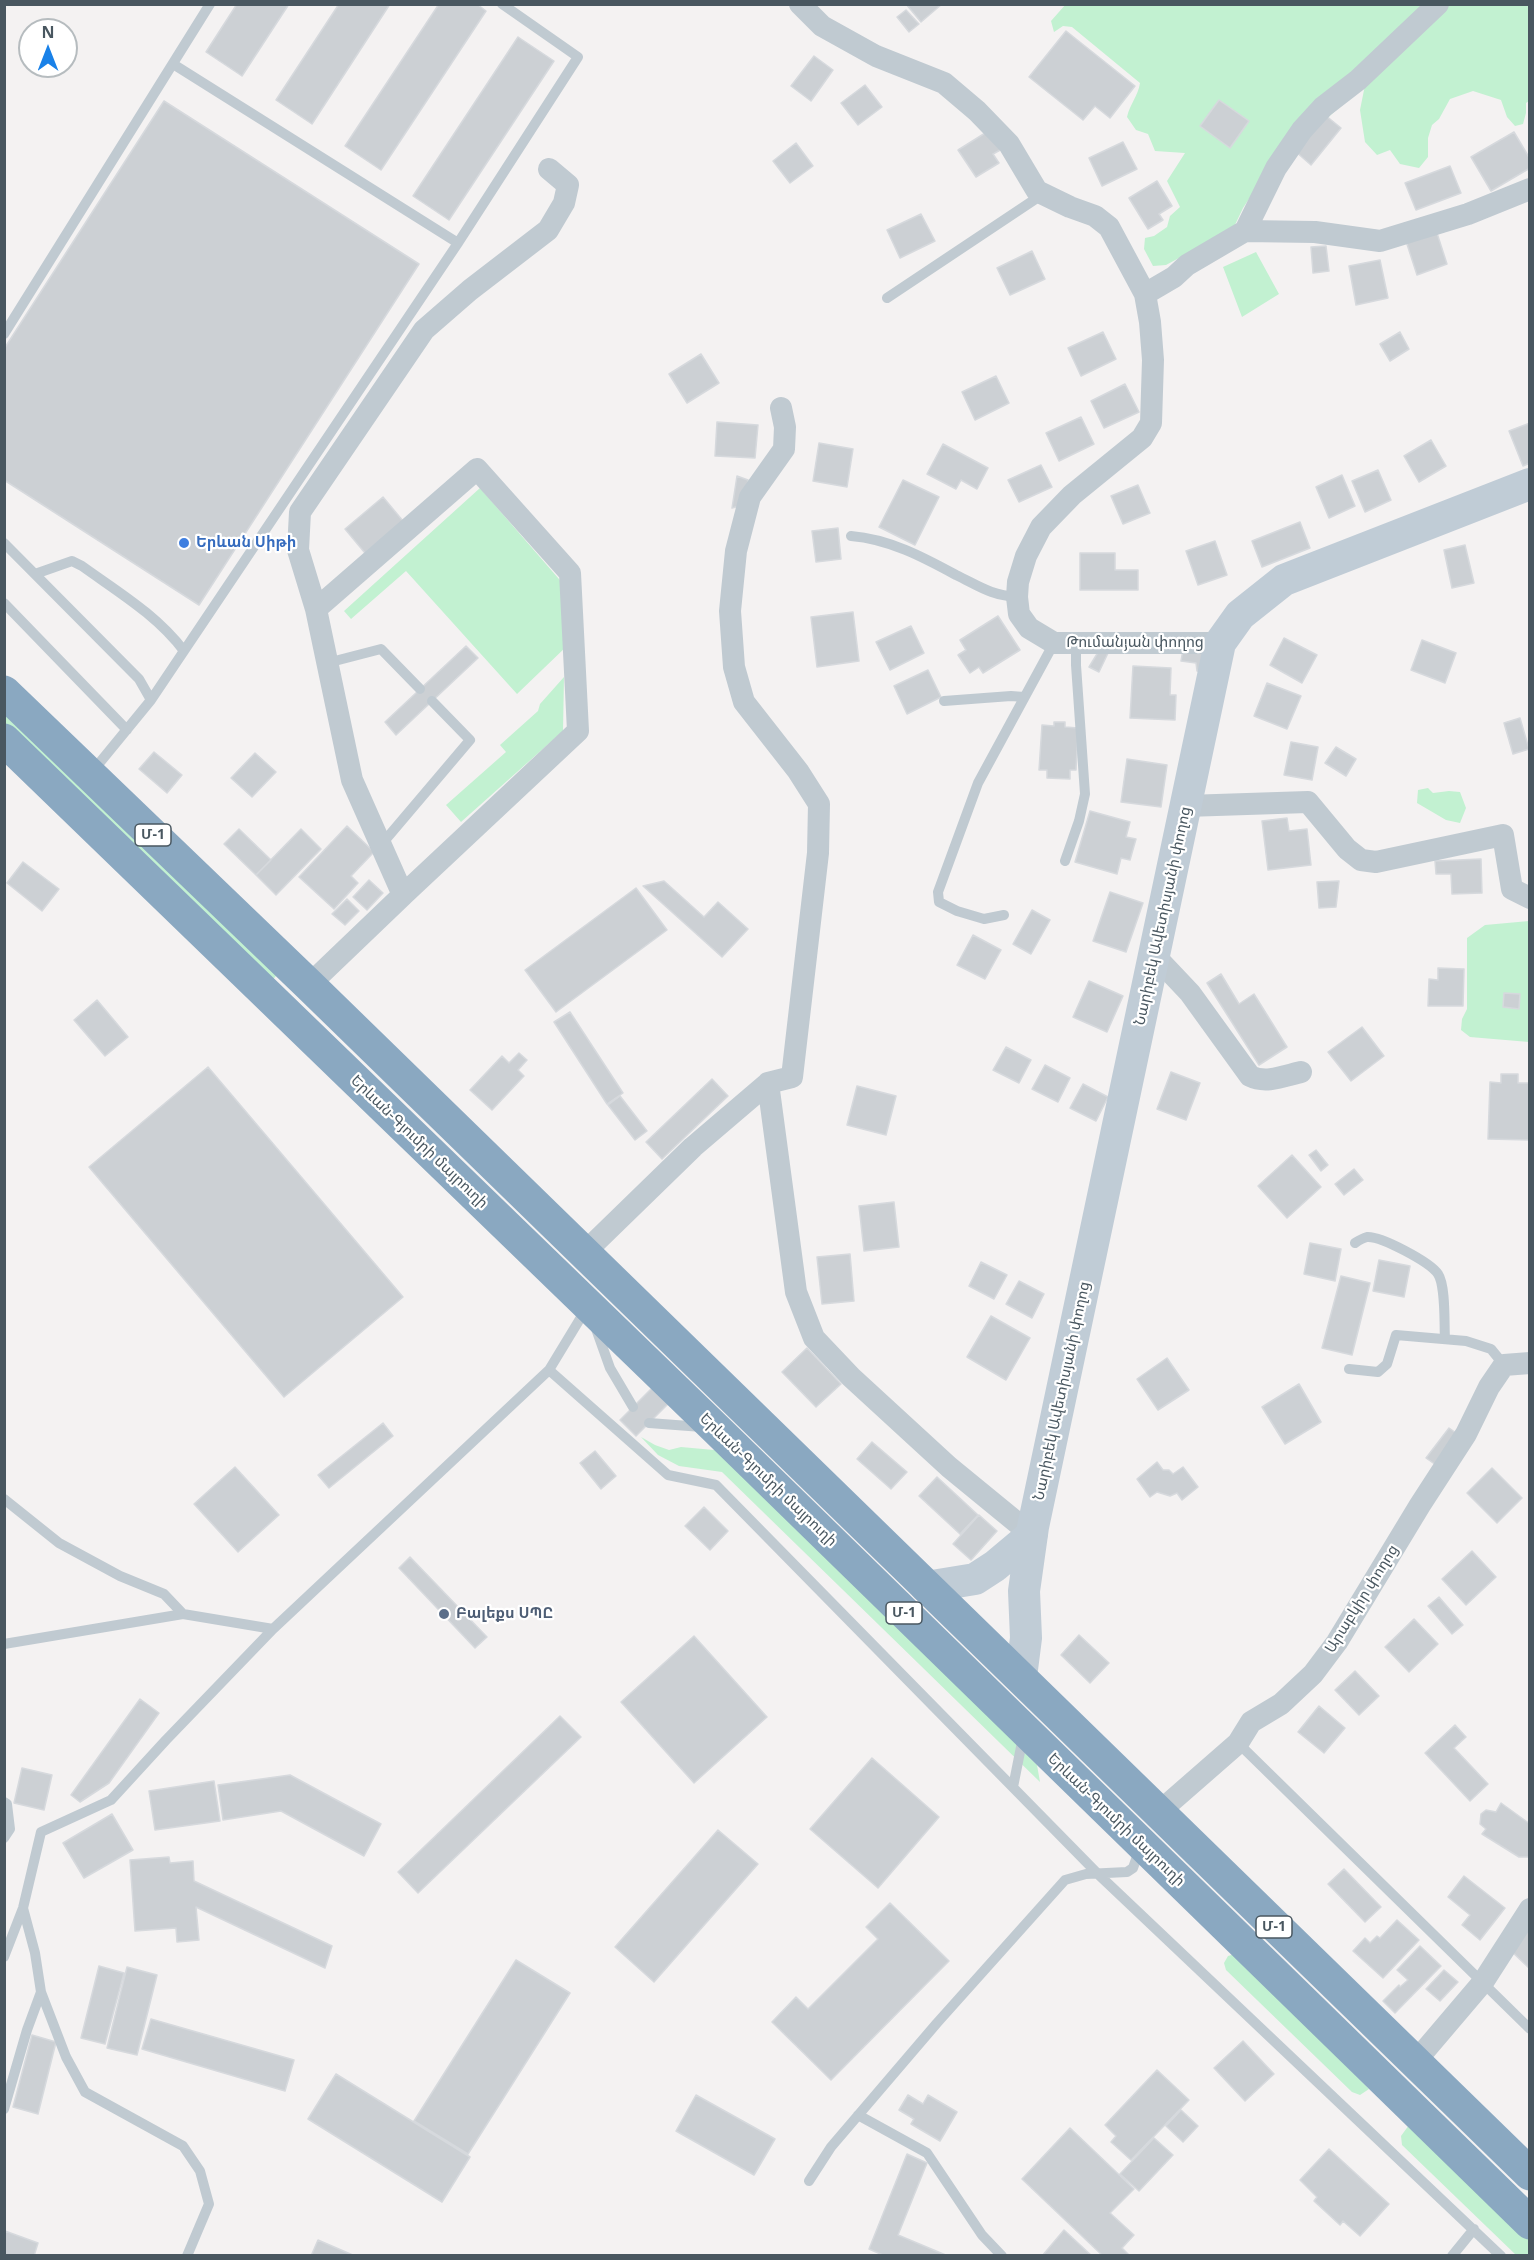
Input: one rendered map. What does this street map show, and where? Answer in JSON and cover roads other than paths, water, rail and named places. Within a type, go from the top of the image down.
[{"type":"highway","name":"Մ-1","points":[[4,692],[306,982],[1530,2174]]},
{"type":"highway","name":"Երևան-Գյումրի մայրուղի","points":[[4,740],[714,1427],[1530,2223]]},
{"type":"highway","points":[[277,1005],[306,982]]},
{"type":"street","points":[[800,4],[822,26],[876,56],[944,83],[977,111],[1009,144],[1037,191],[1095,216],[1109,227],[1145,294],[1153,360],[1151,423],[1142,438],[1072,495],[1041,527],[1026,556],[1017,597]]},
{"type":"street","points":[[1245,231],[1276,168],[1302,130],[1323,107],[1358,80],[1438,4]]},
{"type":"street","points":[[403,895],[352,780],[315,609],[298,550],[300,512],[424,330],[470,290],[548,230],[564,203],[568,185],[549,170]]},
{"type":"street","points":[[1145,294],[1174,277],[1187,265],[1245,231],[1315,232],[1380,240],[1468,214],[1530,189]]},
{"type":"street","points":[[583,1254],[693,1147],[768,1083],[792,1077],[818,853],[819,804],[798,771],[744,702],[734,667],[730,611],[736,551],[750,498],[784,449],[785,427],[781,408]]},
{"type":"street","points":[[306,982],[578,732],[570,573],[477,469],[315,609]]},
{"type":"street","name":"Նարիբեկ Ավետիսյանի փողոց","points":[[1021,1677],[1026,1638],[1024,1591],[1032,1535],[1220,643],[1240,615],[1284,580],[1530,484]]},
{"type":"street","name":"Թումանյան փողոց","points":[[1017,597],[1019,614],[1029,628],[1065,643],[1220,643]]},
{"type":"street","points":[[1186,806],[1308,802],[1347,849],[1361,860],[1376,862],[1503,836],[1512,890],[1530,898]]},
{"type":"street","points":[[1155,957],[1190,993],[1250,1076],[1257,1080],[1267,1080],[1300,1072]]},
{"type":"street","points":[[768,1083],[796,1292],[814,1338],[851,1377],[949,1467],[1032,1535],[995,1566],[975,1579],[926,1587]]},
{"type":"street","points":[[1504,1365],[1530,1363]]},
{"type":"street","name":"Արաբկիր փողոց","points":[[1159,1812],[1238,1743],[1251,1722],[1281,1704],[1313,1674],[1337,1642],[1466,1434],[1489,1387],[1504,1365]]},
{"type":"street","points":[[1415,2062],[1484,1982],[1530,1909]]},
{"type":"lane","points":[[4,334],[210,4]]},
{"type":"lane","points":[[90,775],[151,700],[459,243],[578,57],[502,4]]},
{"type":"lane","points":[[173,64],[459,243]]},
{"type":"lane","points":[[887,298],[1043,194]]},
{"type":"lane","points":[[851,536],[871,537],[897,546],[996,596],[1017,597]]},
{"type":"lane","points":[[4,543],[139,679],[151,700]]},
{"type":"lane","points":[[35,573],[72,561],[82,566],[147,612],[173,636],[184,651]]},
{"type":"lane","points":[[4,603],[127,730]]},
{"type":"lane","points":[[1004,915],[984,919],[957,912],[939,902],[938,892],[978,783],[1024,697],[1065,643],[1076,665],[1085,794],[1079,821],[1065,861]]},
{"type":"lane","points":[[327,663],[381,649],[420,689]]},
{"type":"lane","points":[[944,701],[1024,697]]},
{"type":"lane","points":[[381,845],[470,740],[432,701]]},
{"type":"lane","points":[[1354,1243],[1367,1237],[1377,1239],[1404,1251],[1428,1265],[1438,1274],[1445,1339]]},
{"type":"lane","points":[[4,1957],[23,1908],[41,1832],[111,1800],[273,1629],[549,1370],[588,1306]]},
{"type":"lane","points":[[588,1306],[610,1368],[633,1407]]},
{"type":"lane","points":[[1349,1369],[1378,1372],[1387,1364],[1396,1335],[1466,1341],[1491,1349],[1504,1365]]},
{"type":"lane","points":[[549,1370],[668,1475],[716,1485],[1099,1875],[1502,2256]]},
{"type":"lane","points":[[649,1423],[714,1427]]},
{"type":"lane","points":[[4,1500],[59,1543],[120,1576],[164,1594],[183,1614]]},
{"type":"lane","points":[[4,1644],[183,1614],[273,1629]]},
{"type":"lane","points":[[1013,1787],[1024,1731]]},
{"type":"lane","points":[[1238,1743],[1530,2029]]},
{"type":"lane","points":[[4,1802],[8,1804],[10,1829],[4,1838]]},
{"type":"lane","points":[[809,2181],[831,2147],[858,2115],[1065,1880],[1086,1874],[1127,1872],[1133,1868],[1141,1845]]},
{"type":"lane","points":[[23,1908],[35,1953],[41,1992],[66,2057],[86,2092],[183,2146],[200,2171],[209,2204],[187,2256]]},
{"type":"lane","points":[[4,2109],[27,2030],[41,1992]]},
{"type":"lane","points":[[858,2115],[927,2153],[982,2235],[1002,2256]]},
{"type":"lane","points":[[1452,2256],[1474,2229]]},
{"type":"place","name":"Երևան Սիթի","points":[[184,543]]},
{"type":"place","name":"Բալեքս ՍՊԸ","points":[[444,1614]]}]
